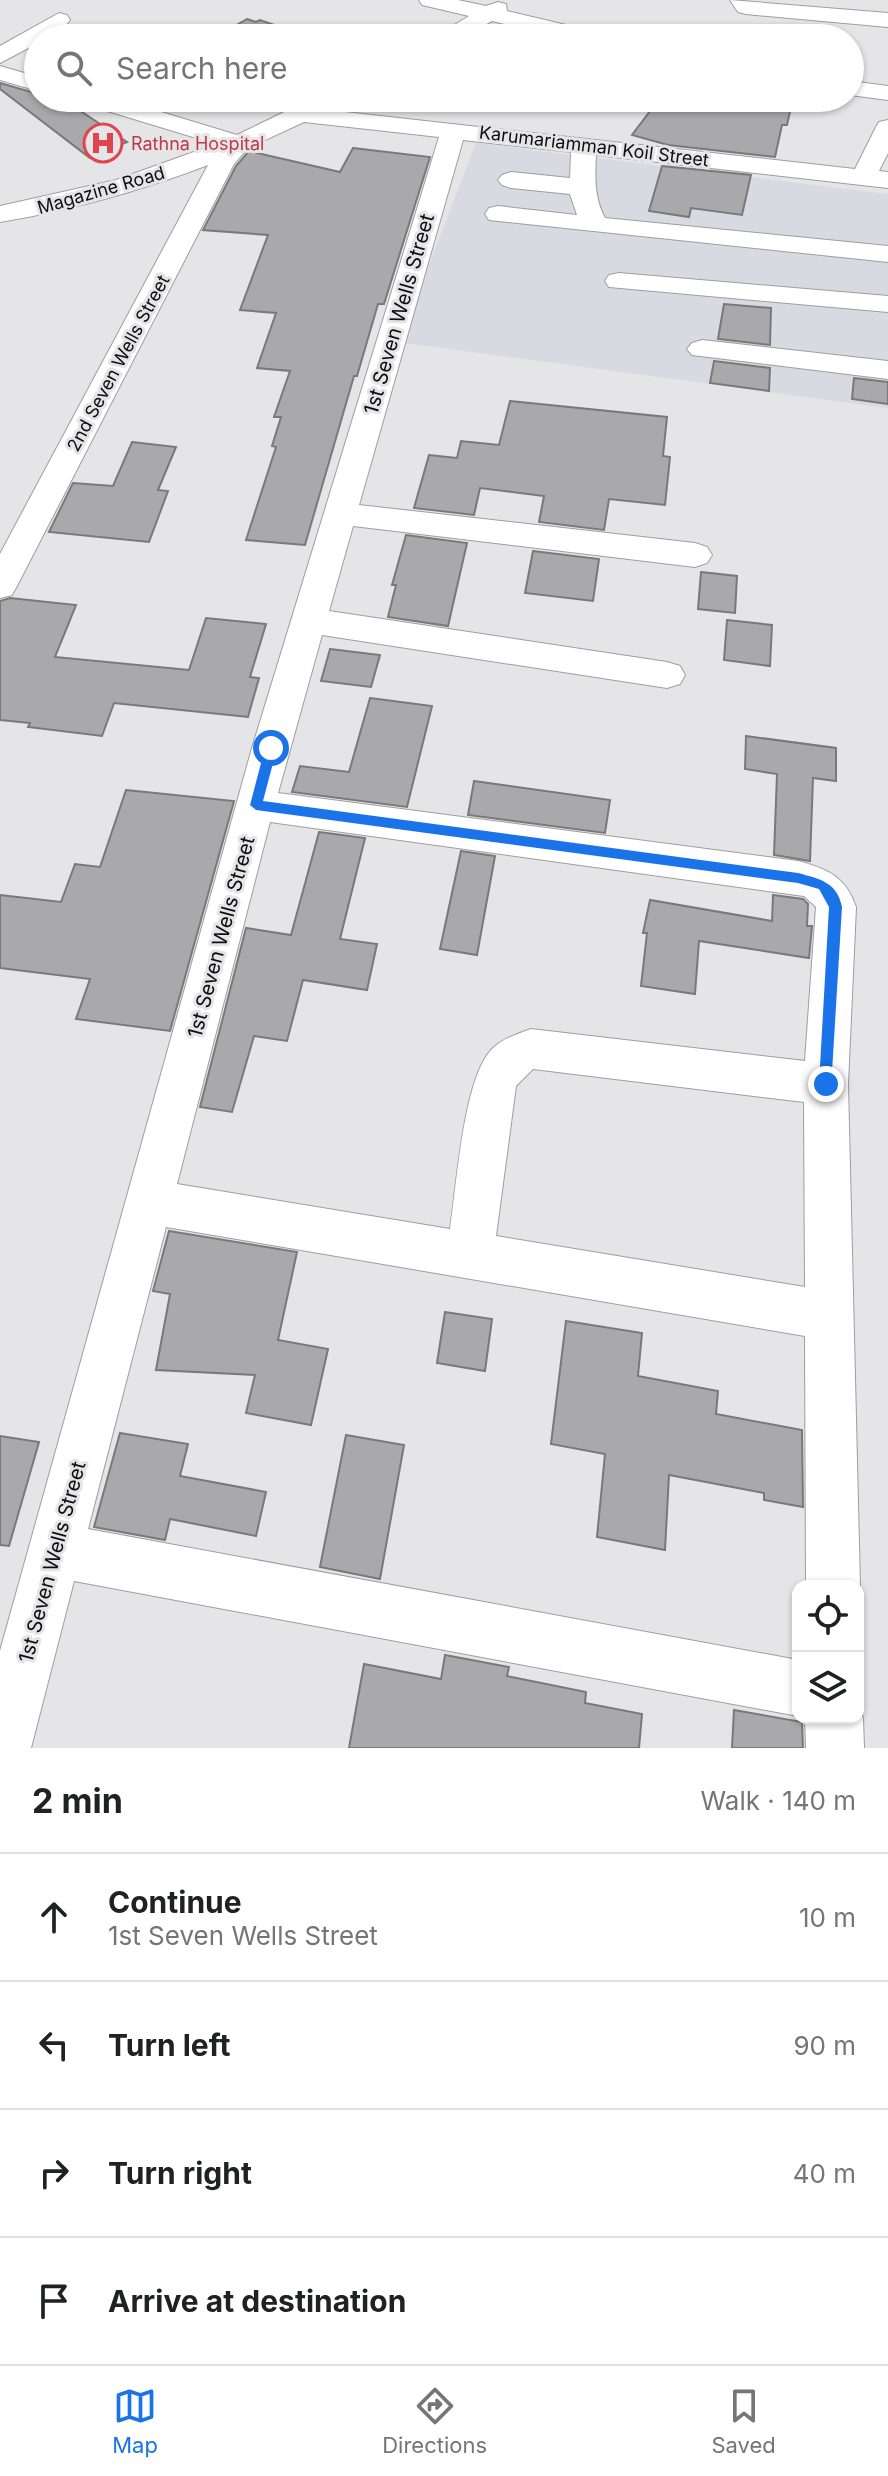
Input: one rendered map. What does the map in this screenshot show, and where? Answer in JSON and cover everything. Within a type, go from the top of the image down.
[{"type":"street","points":[[430,0],[529,24]]},
{"type":"street","points":[[471,24],[516,0]]},
{"type":"street","points":[[741,0],[746,7],[888,20]]},
{"type":"street","points":[[52,24],[59,20]]},
{"type":"street","points":[[0,56],[24,41]]},
{"type":"street","points":[[0,73],[24,80]]},
{"type":"street","points":[[864,90],[888,93]]},
{"type":"street","points":[[139,112],[239,143]]},
{"type":"street","points":[[161,118],[172,112]]},
{"type":"street","points":[[226,115],[246,119],[271,112]]},
{"type":"street","name":"Magazine Road","points":[[0,214],[111,191],[239,143],[283,112]]},
{"type":"street","name":"Karumariamman Koil Street","points":[[332,112],[453,130],[876,178]]},
{"type":"street","points":[[876,178],[888,127]]},
{"type":"street","name":"1st Seven Wells Street","points":[[2,1748],[256,805],[453,130]]},
{"type":"street","name":"2nd Seven Wells Street","points":[[0,586],[223,161],[239,143]]},
{"type":"street","points":[[584,145],[582,187],[586,211],[597,225]]},
{"type":"street","points":[[511,180],[582,187]]},
{"type":"street","points":[[498,214],[888,254]]},
{"type":"street","points":[[619,281],[888,304]]},
{"type":"street","points":[[702,349],[888,370]]},
{"type":"street","points":[[340,514],[695,555]]},
{"type":"street","points":[[309,621],[667,675]]},
{"type":"street","points":[[256,805],[798,878],[824,885],[834,897],[836,907],[826,1084],[833,1580]]},
{"type":"street","points":[[470,1254],[495,1081],[504,1064],[514,1055],[531,1049],[826,1084]]},
{"type":"street","points":[[150,1202],[831,1316]]},
{"type":"street","points":[[55,1550],[792,1687]]},
{"type":"street","points":[[834,1724],[835,1748]]},
{"type":"shaded area","points":[[476,143],[888,194],[888,408],[405,343],[396,350]]},
{"type":"building","points":[[247,19],[272,24],[238,24]]},
{"type":"building","points":[[0,83],[24,90],[24,107],[0,89]]},
{"type":"building","points":[[30,112],[82,112],[127,142],[90,158]]},
{"type":"building","points":[[649,112],[790,112],[787,125],[782,125],[775,157],[668,145],[632,135]]},
{"type":"building","points":[[353,148],[430,157],[384,304],[378,304],[357,376],[354,376],[305,545],[246,540],[276,447],[272,446],[281,417],[274,417],[290,371],[257,368],[276,313],[240,310],[268,235],[203,230],[236,166],[249,151],[340,172]]},
{"type":"building","points":[[662,166],[751,175],[742,215],[691,208],[689,217],[649,211]]},
{"type":"building","points":[[724,304],[771,308],[770,345],[718,339]]},
{"type":"building","points":[[714,361],[770,368],[769,391],[710,383]]},
{"type":"building","points":[[854,378],[888,382],[888,404],[852,399]]},
{"type":"building","points":[[510,401],[667,417],[663,456],[670,457],[665,505],[609,499],[604,530],[539,522],[544,496],[480,488],[474,515],[414,508],[429,455],[457,458],[461,441],[499,445]]},
{"type":"building","points":[[132,442],[176,447],[158,490],[168,491],[149,542],[49,532],[73,483],[113,486]]},
{"type":"building","points":[[406,535],[467,543],[448,626],[388,617],[396,585],[392,585]]},
{"type":"building","points":[[533,551],[599,559],[593,601],[525,593]]},
{"type":"building","points":[[701,572],[737,576],[735,613],[698,609]]},
{"type":"building","points":[[10,598],[76,605],[55,657],[189,670],[206,618],[266,624],[250,677],[259,678],[248,717],[114,703],[102,736],[28,727],[30,723],[0,720],[0,601]]},
{"type":"building","points":[[727,620],[772,625],[770,666],[724,660]]},
{"type":"building","points":[[330,649],[380,655],[371,687],[321,681]]},
{"type":"building","points":[[370,698],[432,706],[407,807],[292,792],[300,766],[349,772]]},
{"type":"building","points":[[746,736],[836,748],[836,781],[813,778],[810,861],[774,855],[777,774],[745,769]]},
{"type":"building","points":[[474,781],[610,800],[605,833],[468,815]]},
{"type":"building","points":[[126,790],[234,801],[170,1031],[76,1019],[90,979],[0,968],[0,895],[61,902],[75,864],[100,867]]},
{"type":"building","points":[[319,832],[365,838],[340,939],[377,944],[367,990],[303,980],[287,1041],[254,1036],[232,1112],[200,1107],[246,928],[291,935]]},
{"type":"building","points":[[461,851],[495,856],[477,955],[440,949]]},
{"type":"building","points":[[773,895],[803,899],[808,904],[807,926],[812,926],[809,958],[699,941],[695,994],[641,986],[647,933],[643,933],[650,900],[772,921]]},
{"type":"building","points":[[169,1231],[297,1252],[278,1340],[328,1349],[311,1425],[246,1413],[255,1375],[156,1370],[170,1294],[153,1291]]},
{"type":"building","points":[[445,1312],[492,1319],[485,1371],[437,1363]]},
{"type":"building","points":[[566,1321],[642,1333],[638,1376],[718,1391],[716,1414],[802,1430],[803,1507],[764,1500],[764,1493],[669,1475],[665,1550],[597,1537],[605,1454],[551,1444]]},
{"type":"building","points":[[120,1433],[188,1444],[180,1476],[266,1492],[256,1536],[170,1519],[165,1540],[94,1527]]},
{"type":"building","points":[[346,1435],[404,1445],[380,1579],[320,1567]]},
{"type":"building","points":[[0,1436],[39,1442],[9,1546],[0,1545]]},
{"type":"building","points":[[445,1655],[509,1667],[507,1676],[586,1692],[585,1703],[642,1714],[639,1748],[349,1748],[364,1664],[441,1679]]},
{"type":"building","points":[[734,1710],[802,1724],[803,1748],[732,1748]]},
{"type":"place","name":"Rathna Hospital","points":[[103,143]]},
{"type":"route","points":[[271,748],[256,805],[798,878],[824,885],[834,897],[836,907],[826,1084]]}]
